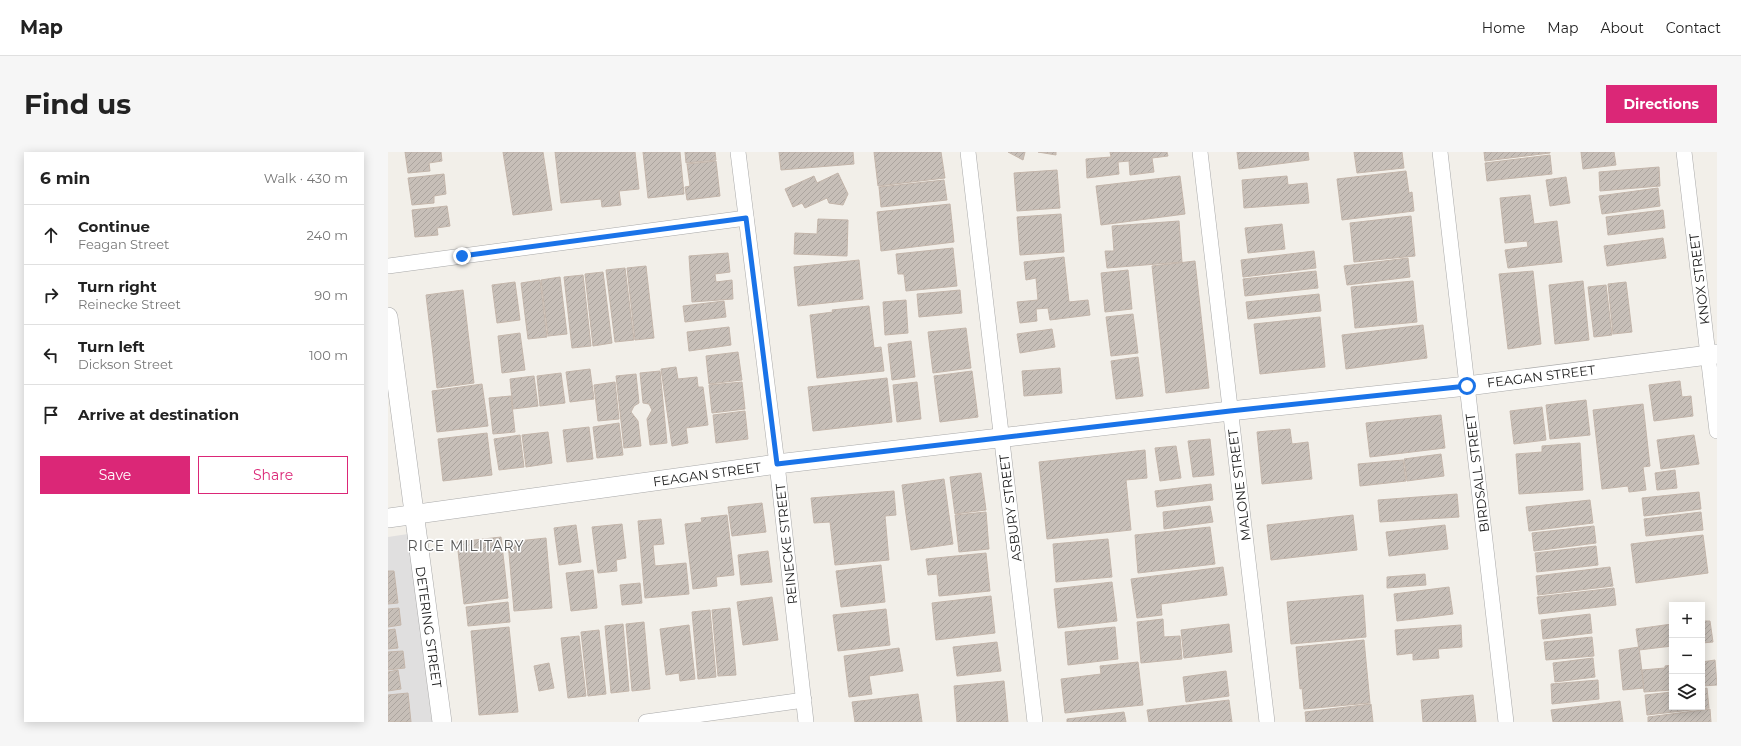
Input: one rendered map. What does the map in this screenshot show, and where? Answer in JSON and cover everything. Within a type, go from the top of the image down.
[{"type":"street","name":"REINECKE STREET","points":[[738,152],[777,464],[806,722]]},
{"type":"street","name":"ASBURY STREET","points":[[968,152],[1035,722]]},
{"type":"street","name":"MALONE STREET","points":[[1200,152],[1267,722]]},
{"type":"street","name":"BIRDSALL STREET","points":[[1440,152],[1506,722]]},
{"type":"street","name":"KNOX STREET","points":[[1684,152],[1712,355],[1717,431]]},
{"type":"street","points":[[388,266],[746,218]]},
{"type":"street","name":"DETERING STREET","points":[[388,317],[442,722]]},
{"type":"street","name":"FEAGAN STREET","points":[[388,518],[777,464],[1230,411],[1467,386],[1712,355]]},
{"type":"street","points":[[646,722],[804,700]]},
{"type":"shaded area","points":[[408,534],[432,722],[388,722],[388,537]]},
{"type":"building","points":[[405,152],[441,152],[442,161],[429,163],[430,171],[408,173]]},
{"type":"building","points":[[503,152],[543,152],[552,210],[513,215]]},
{"type":"building","points":[[555,152],[635,152],[639,189],[619,191],[621,205],[602,207],[601,199],[561,203]]},
{"type":"building","points":[[643,152],[680,152],[684,194],[648,198]]},
{"type":"building","points":[[685,152],[715,152],[716,160],[686,163]]},
{"type":"building","points":[[779,152],[853,152],[854,164],[781,170]]},
{"type":"building","points":[[874,152],[941,152],[945,178],[878,186]]},
{"type":"building","points":[[1008,152],[1025,152],[1023,160]]},
{"type":"building","points":[[1038,152],[1056,152],[1056,155]]},
{"type":"building","points":[[1110,152],[1167,152],[1168,156],[1152,158],[1154,172],[1130,175],[1129,161],[1118,162],[1119,174],[1087,178],[1086,159],[1111,157]]},
{"type":"building","points":[[1237,152],[1308,152],[1309,160],[1239,169]]},
{"type":"building","points":[[1354,152],[1402,152],[1404,168],[1357,173]]},
{"type":"building","points":[[1484,152],[1550,152],[1550,153],[1485,161]]},
{"type":"building","points":[[1581,152],[1614,152],[1616,165],[1583,169]]},
{"type":"building","points":[[1550,155],[1552,174],[1487,181],[1485,163]]},
{"type":"building","points":[[716,161],[720,196],[687,200],[685,187],[690,186],[687,164]]},
{"type":"building","points":[[1659,167],[1660,186],[1600,191],[1599,172]]},
{"type":"building","points":[[1057,170],[1060,208],[1017,211],[1014,173]]},
{"type":"building","points":[[1406,171],[1409,193],[1412,192],[1414,211],[1342,220],[1337,179]]},
{"type":"building","points":[[838,173],[848,194],[843,205],[829,203],[827,198],[805,208],[802,203],[793,207],[785,189],[814,176],[817,183]]},
{"type":"building","points":[[444,174],[446,194],[434,196],[434,203],[412,205],[408,178]]},
{"type":"building","points":[[1180,176],[1185,214],[1101,225],[1096,186]]},
{"type":"building","points":[[1287,176],[1288,185],[1307,183],[1309,203],[1244,208],[1242,180]]},
{"type":"building","points":[[1566,177],[1570,203],[1550,206],[1546,180]]},
{"type":"building","points":[[944,180],[947,200],[881,207],[879,187]]},
{"type":"building","points":[[1658,188],[1660,206],[1602,214],[1599,196]]},
{"type":"building","points":[[1530,195],[1534,224],[1557,221],[1562,262],[1508,268],[1505,250],[1528,247],[1527,241],[1505,243],[1500,198]]},
{"type":"building","points":[[950,204],[954,242],[881,251],[877,212]]},
{"type":"building","points":[[447,206],[450,226],[437,228],[438,235],[415,237],[412,210]]},
{"type":"building","points":[[1663,210],[1665,228],[1608,235],[1606,217]]},
{"type":"building","points":[[1061,214],[1064,252],[1020,255],[1017,217]]},
{"type":"building","points":[[1411,216],[1415,256],[1354,262],[1350,223]]},
{"type":"building","points":[[818,219],[848,220],[847,256],[794,254],[795,233],[817,234]]},
{"type":"building","points":[[1179,221],[1182,262],[1107,268],[1105,251],[1114,251],[1112,226]]},
{"type":"building","points":[[1282,224],[1285,249],[1248,253],[1245,228]]},
{"type":"building","points":[[1663,238],[1666,258],[1607,266],[1604,246]]},
{"type":"building","points":[[953,248],[957,286],[906,291],[904,274],[898,274],[896,254]]},
{"type":"building","points":[[1314,251],[1316,268],[1243,277],[1241,260]]},
{"type":"building","points":[[728,253],[730,272],[715,274],[716,282],[732,280],[733,299],[692,302],[689,256]]},
{"type":"building","points":[[1064,257],[1069,302],[1088,300],[1090,315],[1050,320],[1048,308],[1036,309],[1037,321],[1020,323],[1017,302],[1038,300],[1036,278],[1026,280],[1024,262]]},
{"type":"building","points":[[1408,258],[1410,277],[1347,285],[1344,266]]},
{"type":"building","points":[[859,260],[863,299],[798,306],[794,267]]},
{"type":"building","points":[[1195,261],[1209,388],[1166,393],[1152,266]]},
{"type":"building","points":[[646,266],[654,338],[635,340],[627,268]]},
{"type":"building","points":[[625,268],[634,340],[615,342],[606,270]]},
{"type":"building","points":[[1128,270],[1132,309],[1105,312],[1101,273]]},
{"type":"building","points":[[1316,271],[1318,288],[1245,296],[1243,279]]},
{"type":"building","points":[[1533,271],[1541,344],[1508,349],[1499,274]]},
{"type":"building","points":[[603,272],[612,343],[593,346],[585,274]]},
{"type":"building","points":[[583,275],[591,346],[572,348],[564,277]]},
{"type":"building","points":[[560,277],[567,334],[548,336],[541,280]]},
{"type":"building","points":[[540,280],[547,337],[528,339],[521,283]]},
{"type":"building","points":[[1413,281],[1417,322],[1355,328],[1351,287]]},
{"type":"building","points":[[1583,281],[1589,340],[1555,344],[1549,285]]},
{"type":"building","points":[[515,282],[520,320],[497,323],[492,285]]},
{"type":"building","points":[[1626,282],[1632,332],[1613,334],[1608,284]]},
{"type":"building","points":[[1606,285],[1612,335],[1594,337],[1588,287]]},
{"type":"building","points":[[463,290],[474,383],[437,388],[426,295]]},
{"type":"building","points":[[960,290],[962,313],[919,317],[917,294]]},
{"type":"building","points":[[1319,294],[1321,311],[1248,319],[1246,302]]},
{"type":"building","points":[[906,300],[908,333],[885,335],[883,302]]},
{"type":"building","points":[[724,301],[726,317],[685,322],[683,306]]},
{"type":"building","points":[[869,306],[874,348],[881,347],[884,371],[817,378],[810,315],[833,312],[832,310]]},
{"type":"building","points":[[1133,314],[1138,353],[1111,356],[1106,317]]},
{"type":"building","points":[[1320,317],[1325,367],[1260,374],[1254,324]]},
{"type":"building","points":[[1423,325],[1427,358],[1346,369],[1342,335]]},
{"type":"building","points":[[729,327],[731,345],[689,351],[687,332]]},
{"type":"building","points":[[966,328],[971,368],[933,373],[928,332]]},
{"type":"building","points":[[1052,329],[1055,347],[1020,353],[1017,334]]},
{"type":"building","points":[[520,333],[525,370],[502,373],[498,336]]},
{"type":"building","points":[[911,341],[915,377],[892,380],[888,344]]},
{"type":"building","points":[[738,352],[742,380],[709,384],[706,356]]},
{"type":"building","points":[[1138,357],[1143,396],[1116,399],[1111,361]]},
{"type":"building","points":[[676,367],[678,379],[697,377],[698,387],[703,387],[708,425],[686,428],[688,443],[672,446],[661,369]]},
{"type":"building","points":[[1060,368],[1062,393],[1024,396],[1022,371]]},
{"type":"building","points":[[590,369],[594,399],[570,402],[566,372]]},
{"type":"building","points":[[660,371],[667,443],[650,445],[647,419],[652,410],[649,404],[643,403],[640,373]]},
{"type":"building","points":[[972,371],[978,417],[940,422],[934,376]]},
{"type":"building","points":[[561,373],[565,403],[540,406],[537,376]]},
{"type":"building","points":[[636,374],[639,403],[634,406],[631,412],[638,421],[641,446],[624,448],[616,376]]},
{"type":"building","points":[[534,376],[538,406],[513,409],[510,379]]},
{"type":"building","points":[[887,378],[892,422],[813,431],[808,387]]},
{"type":"building","points":[[1680,381],[1682,397],[1691,396],[1693,416],[1654,421],[1649,385]]},
{"type":"building","points":[[615,382],[619,419],[598,421],[594,385]]},
{"type":"building","points":[[742,382],[745,409],[712,413],[709,385]]},
{"type":"building","points":[[917,382],[921,419],[897,422],[893,385]]},
{"type":"building","points":[[482,384],[488,426],[437,432],[432,391]]},
{"type":"building","points":[[511,396],[515,432],[493,434],[489,398]]},
{"type":"building","points":[[1586,400],[1590,435],[1550,439],[1546,405]]},
{"type":"building","points":[[1643,404],[1650,466],[1643,467],[1646,490],[1629,492],[1628,486],[1602,489],[1593,410]]},
{"type":"building","points":[[1542,407],[1546,440],[1514,444],[1510,411]]},
{"type":"building","points":[[745,411],[748,439],[716,443],[713,415]]},
{"type":"building","points":[[1441,415],[1445,448],[1370,457],[1366,423]]},
{"type":"building","points":[[619,423],[623,455],[597,458],[593,427]]},
{"type":"building","points":[[589,427],[593,459],[567,462],[563,430]]},
{"type":"building","points":[[1290,429],[1292,444],[1308,442],[1312,479],[1262,484],[1257,432]]},
{"type":"building","points":[[548,432],[552,463],[526,467],[522,435]]},
{"type":"building","points":[[487,433],[492,475],[443,481],[438,439]]},
{"type":"building","points":[[520,435],[524,467],[499,470],[494,439]]},
{"type":"building","points":[[1694,435],[1699,464],[1661,469],[1657,440]]},
{"type":"building","points":[[1210,439],[1214,475],[1193,477],[1188,441]]},
{"type":"building","points":[[1580,443],[1583,490],[1519,494],[1516,454],[1542,452],[1542,446]]},
{"type":"building","points":[[1176,446],[1181,478],[1160,481],[1155,448]]},
{"type":"building","points":[[1145,450],[1147,478],[1126,480],[1131,530],[1047,539],[1039,462]]},
{"type":"building","points":[[1441,454],[1444,476],[1407,481],[1404,459]]},
{"type":"building","points":[[1403,460],[1406,481],[1360,486],[1358,464]]},
{"type":"building","points":[[1675,470],[1677,488],[1657,490],[1655,473]]},
{"type":"building","points":[[981,473],[986,510],[955,514],[950,477]]},
{"type":"building","points":[[944,479],[953,544],[911,550],[902,485]]},
{"type":"building","points":[[1211,484],[1213,500],[1157,507],[1155,491]]},
{"type":"building","points":[[894,491],[896,515],[885,516],[889,560],[835,565],[830,522],[814,523],[811,498]]},
{"type":"building","points":[[1699,492],[1701,509],[1644,516],[1642,498]]},
{"type":"building","points":[[1457,494],[1459,517],[1380,522],[1378,500]]},
{"type":"building","points":[[1590,500],[1593,523],[1529,531],[1526,507]]},
{"type":"building","points":[[762,503],[766,532],[732,536],[728,507]]},
{"type":"building","points":[[1210,506],[1213,522],[1164,529],[1163,512]]},
{"type":"building","points":[[986,512],[989,549],[959,552],[955,515]]},
{"type":"building","points":[[1701,512],[1703,530],[1646,536],[1644,519]]},
{"type":"building","points":[[727,515],[734,575],[716,577],[717,586],[693,589],[685,524],[702,522],[701,518]]},
{"type":"building","points":[[1353,515],[1357,550],[1271,560],[1267,525]]},
{"type":"building","points":[[661,519],[664,544],[653,545],[655,566],[686,563],[689,594],[645,598],[638,521]]},
{"type":"building","points":[[622,524],[626,558],[616,560],[617,571],[598,573],[592,527]]},
{"type":"building","points":[[576,525],[581,562],[559,565],[554,528]]},
{"type":"building","points":[[1445,525],[1448,549],[1389,556],[1386,532]]},
{"type":"building","points":[[1594,526],[1596,543],[1534,551],[1532,533]]},
{"type":"building","points":[[1210,527],[1215,564],[1138,573],[1135,535]]},
{"type":"building","points":[[1703,535],[1708,573],[1636,583],[1631,544]]},
{"type":"building","points":[[501,537],[508,598],[464,604],[457,542]]},
{"type":"building","points":[[546,538],[552,608],[514,611],[508,542]]},
{"type":"building","points":[[1108,539],[1112,577],[1056,582],[1053,544]]},
{"type":"building","points":[[1596,546],[1598,565],[1537,572],[1535,553]]},
{"type":"building","points":[[768,551],[772,582],[741,585],[738,555]]},
{"type":"building","points":[[986,553],[990,591],[939,596],[937,574],[928,575],[926,559]]},
{"type":"building","points":[[881,565],[885,602],[841,607],[836,571]]},
{"type":"building","points":[[1223,567],[1227,595],[1161,604],[1162,615],[1137,618],[1131,579]]},
{"type":"building","points":[[1610,567],[1613,586],[1538,595],[1536,576]]},
{"type":"building","points":[[593,570],[597,608],[571,611],[566,573]]},
{"type":"building","points":[[388,571],[394,571],[398,603],[388,604]]},
{"type":"building","points":[[1425,574],[1426,585],[1387,588],[1387,577]]},
{"type":"building","points":[[1112,582],[1117,621],[1058,628],[1054,589]]},
{"type":"building","points":[[640,583],[642,603],[622,605],[620,585]]},
{"type":"building","points":[[1449,587],[1453,614],[1397,621],[1394,594]]},
{"type":"building","points":[[1614,588],[1616,605],[1539,614],[1537,597]]},
{"type":"building","points":[[1363,595],[1366,637],[1291,644],[1287,602]]},
{"type":"building","points":[[991,596],[995,633],[936,640],[932,603]]},
{"type":"building","points":[[772,597],[778,640],[743,645],[737,602]]},
{"type":"building","points":[[508,602],[510,622],[468,626],[466,607]]},
{"type":"building","points":[[399,608],[401,625],[388,627],[388,609]]},
{"type":"building","points":[[730,608],[736,675],[718,676],[712,610]]},
{"type":"building","points":[[886,609],[890,645],[838,651],[833,615]]},
{"type":"building","points":[[710,610],[716,677],[698,679],[692,612]]},
{"type":"building","points":[[1590,614],[1592,633],[1543,639],[1541,620]]},
{"type":"building","points":[[1163,619],[1164,637],[1180,636],[1182,659],[1141,663],[1137,622]]},
{"type":"building","points":[[1705,621],[1710,621],[1713,642],[1705,643]]},
{"type":"building","points":[[644,622],[650,689],[632,691],[626,624]]},
{"type":"building","points":[[623,624],[629,691],[611,693],[605,626]]},
{"type":"building","points":[[1229,624],[1232,652],[1184,658],[1181,630]]},
{"type":"building","points":[[1669,624],[1669,646],[1639,650],[1636,629]]},
{"type":"building","points":[[689,625],[695,679],[680,681],[679,673],[666,675],[660,629]]},
{"type":"building","points":[[1461,625],[1462,647],[1438,649],[1439,658],[1413,660],[1413,653],[1397,655],[1395,630]]},
{"type":"building","points":[[509,627],[518,712],[479,715],[471,631]]},
{"type":"building","points":[[1115,627],[1118,659],[1068,665],[1065,632]]},
{"type":"building","points":[[395,629],[398,648],[388,649],[388,630]]},
{"type":"building","points":[[599,630],[606,694],[588,696],[581,632]]},
{"type":"building","points":[[579,636],[586,696],[568,698],[561,638]]},
{"type":"building","points":[[1592,637],[1594,656],[1546,660],[1544,642]]},
{"type":"building","points":[[1364,640],[1370,703],[1304,709],[1302,688],[1300,689],[1296,647]]},
{"type":"building","points":[[997,642],[1001,671],[957,676],[953,647]]},
{"type":"building","points":[[1639,647],[1644,688],[1623,690],[1619,650]]},
{"type":"building","points":[[899,648],[903,671],[869,676],[872,694],[849,697],[844,656]]},
{"type":"building","points":[[403,651],[405,668],[388,670],[388,652]]},
{"type":"building","points":[[1593,658],[1595,677],[1555,682],[1553,663]]},
{"type":"building","points":[[1715,660],[1717,685],[1705,686],[1705,662]]},
{"type":"building","points":[[1138,662],[1143,705],[1065,713],[1061,679],[1101,674],[1100,666]]},
{"type":"building","points":[[549,663],[554,688],[539,691],[534,666]]},
{"type":"building","points":[[1669,665],[1669,690],[1644,692],[1642,670],[1665,668],[1665,666]]},
{"type":"building","points":[[398,670],[401,689],[388,691],[388,672]]},
{"type":"building","points":[[1226,671],[1229,696],[1186,702],[1183,677]]},
{"type":"building","points":[[1598,680],[1599,699],[1552,704],[1551,684]]},
{"type":"building","points":[[1004,681],[1008,722],[957,722],[954,686]]},
{"type":"building","points":[[1705,688],[1707,688],[1709,708],[1705,708]]},
{"type":"building","points":[[1669,692],[1669,710],[1691,710],[1647,715],[1645,695]]},
{"type":"building","points":[[408,693],[411,722],[388,722],[388,695]]},
{"type":"building","points":[[918,694],[922,722],[855,722],[852,702]]},
{"type":"building","points":[[1473,695],[1476,722],[1423,722],[1421,700]]},
{"type":"building","points":[[1229,700],[1232,722],[1149,722],[1147,710]]},
{"type":"building","points":[[1620,701],[1623,722],[1553,722],[1551,710]]},
{"type":"building","points":[[1371,704],[1373,722],[1306,722],[1305,712]]},
{"type":"building","points":[[1710,709],[1711,722],[1648,722],[1648,717]]},
{"type":"building","points":[[1124,712],[1126,722],[1067,722],[1067,719]]},
{"type":"district","name":"RICE MILITARY","points":[[466,546]]},
{"type":"route","points":[[462,256],[746,218],[777,464],[1230,411],[1467,386]]}]
